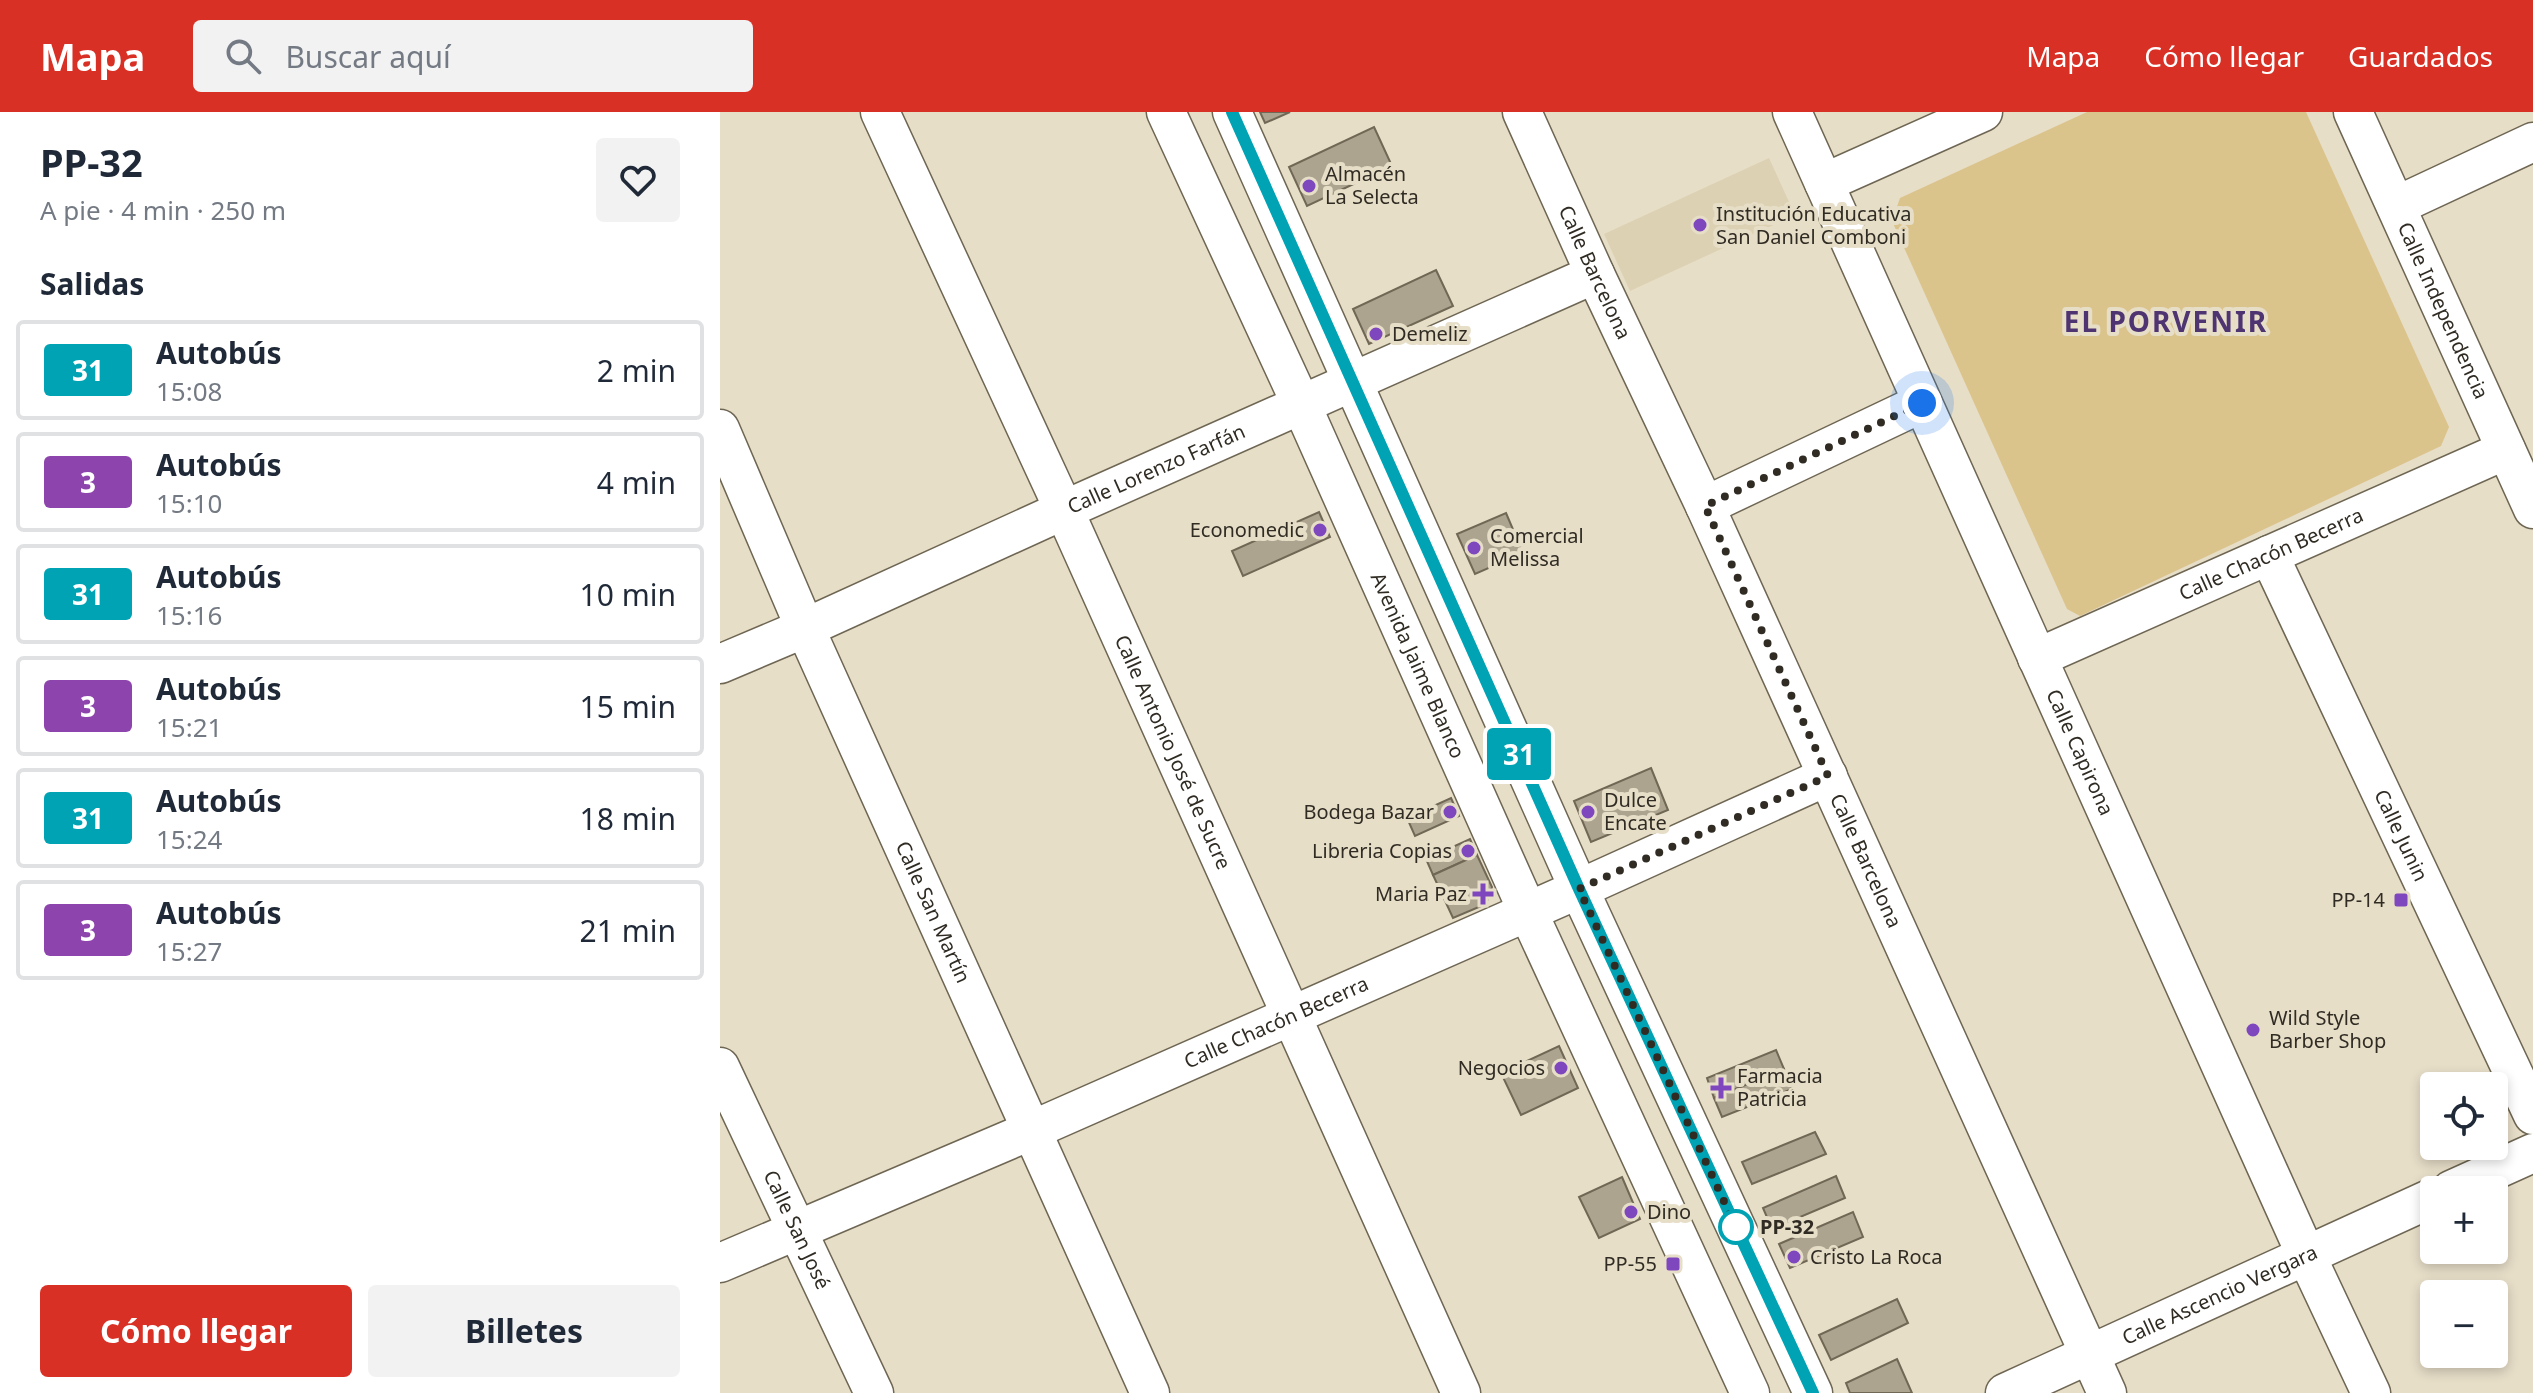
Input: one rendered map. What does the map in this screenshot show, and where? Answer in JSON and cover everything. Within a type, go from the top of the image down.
[{"type":"street","name":"Calle Antonio José de Sucre","points":[[880,112],[1064,510],[1461,1393]]},
{"type":"street","name":"Avenida Jaime Blanco","points":[[1166,112],[1301,404],[1527,910],[1750,1393]]},
{"type":"street","points":[[1232,112],[1579,889],[1813,1393]]},
{"type":"street","name":"Calle Barcelona","points":[[1522,112],[1705,506],[2107,1393]]},
{"type":"street","name":"Calle Capirona","points":[[1792,112],[2371,1393]]},
{"type":"street","points":[[1824,183],[1983,112]]},
{"type":"street","name":"Calle Independencia","points":[[2353,112],[2533,509]]},
{"type":"street","points":[[2396,206],[2533,142]]},
{"type":"street","name":"Calle Lorenzo Farfán","points":[[720,664],[1595,274]]},
{"type":"street","points":[[1705,506],[1922,403]]},
{"type":"street","name":"Calle San Martín","points":[[720,429],[805,628],[1150,1393]]},
{"type":"street","name":"Calle Chacón Becerra","points":[[2037,658],[2506,450]]},
{"type":"street","name":"Calle Junin","points":[[2269,555],[2533,1115]]},
{"type":"street","name":"Calle Chacón Becerra","points":[[720,1263],[1030,1131],[1828,776]]},
{"type":"street","name":"Calle San José","points":[[720,1067],[874,1393]]},
{"type":"street","points":[[2482,1176],[2533,1153]]},
{"type":"street","name":"Calle Ascencio Vergara","points":[[2005,1393],[2420,1203]]},
{"type":"shaded area","points":[[2087,112],[2306,112],[2449,427],[2441,446],[2080,616],[2067,609],[1892,221],[1900,198]]},
{"type":"shaded area","name":"Institución Educativa San Daniel Comboni","points":[[1769,158],[1795,215],[1630,291],[1604,234]]},
{"type":"building","points":[[1260,112],[1290,112],[1265,123]]},
{"type":"building","points":[[1374,127],[1392,166],[1307,206],[1289,167]]},
{"type":"building","points":[[1436,270],[1453,306],[1369,344],[1353,309]]},
{"type":"building","points":[[1319,512],[1330,537],[1243,576],[1232,551]]},
{"type":"building","points":[[1506,513],[1523,553],[1475,574],[1457,534]]},
{"type":"building","points":[[1651,768],[1668,810],[1591,842],[1574,801]]},
{"type":"building","points":[[1451,798],[1459,816],[1415,836],[1407,818]]},
{"type":"building","points":[[1470,839],[1477,855],[1433,875],[1426,859]]},
{"type":"building","points":[[1477,855],[1492,887],[1486,904],[1453,918],[1433,875]]},
{"type":"building","points":[[1559,1046],[1578,1088],[1521,1115],[1501,1073]]},
{"type":"building","points":[[1776,1050],[1784,1069],[1714,1098],[1707,1078]]},
{"type":"building","points":[[1784,1069],[1792,1089],[1722,1117],[1714,1098]]},
{"type":"building","points":[[1815,1132],[1826,1154],[1752,1184],[1742,1162]]},
{"type":"building","points":[[1836,1176],[1845,1198],[1772,1229],[1763,1208]]},
{"type":"building","points":[[1622,1177],[1640,1219],[1599,1238],[1579,1197]]},
{"type":"building","points":[[1853,1212],[1863,1237],[1790,1268],[1779,1244]]},
{"type":"building","points":[[1897,1299],[1908,1323],[1831,1360],[1819,1335]]},
{"type":"building","points":[[1897,1359],[1912,1393],[1850,1393],[1846,1383]]},
{"type":"bus line","name":"31","points":[[1232,112],[1579,889],[1813,1393]]},
{"type":"place","name":"Almacén La Selecta","points":[[1309,186]]},
{"type":"place","name":"Institución Educativa San Daniel Comboni","points":[[1700,225]]},
{"type":"place","name":"Demeliz","points":[[1376,334]]},
{"type":"place","name":"Economedic","points":[[1320,530]]},
{"type":"place","name":"Comercial Melissa","points":[[1474,548]]},
{"type":"place","name":"Bodega Bazar","points":[[1450,812]]},
{"type":"place","name":"Dulce Encate","points":[[1588,812]]},
{"type":"place","name":"Libreria Copias","points":[[1468,851]]},
{"type":"place","name":"Maria Paz","points":[[1483,894]]},
{"type":"place","name":"PP-14","points":[[2401,900]]},
{"type":"place","name":"Wild Style Barber Shop","points":[[2253,1030]]},
{"type":"place","name":"Negocios","points":[[1561,1068]]},
{"type":"place","name":"Farmacia Patricia","points":[[1721,1088]]},
{"type":"place","name":"Dino","points":[[1631,1212]]},
{"type":"place","name":"PP-32","points":[[1736,1227]]},
{"type":"place","name":"Cristo La Roca","points":[[1794,1257]]},
{"type":"place","name":"PP-55","points":[[1673,1264]]},
{"type":"district","name":"EL PORVENIR","points":[[2166,322]]},
{"type":"route","points":[[1736,1227],[1579,889],[1828,776],[1705,506],[1922,403]]}]
